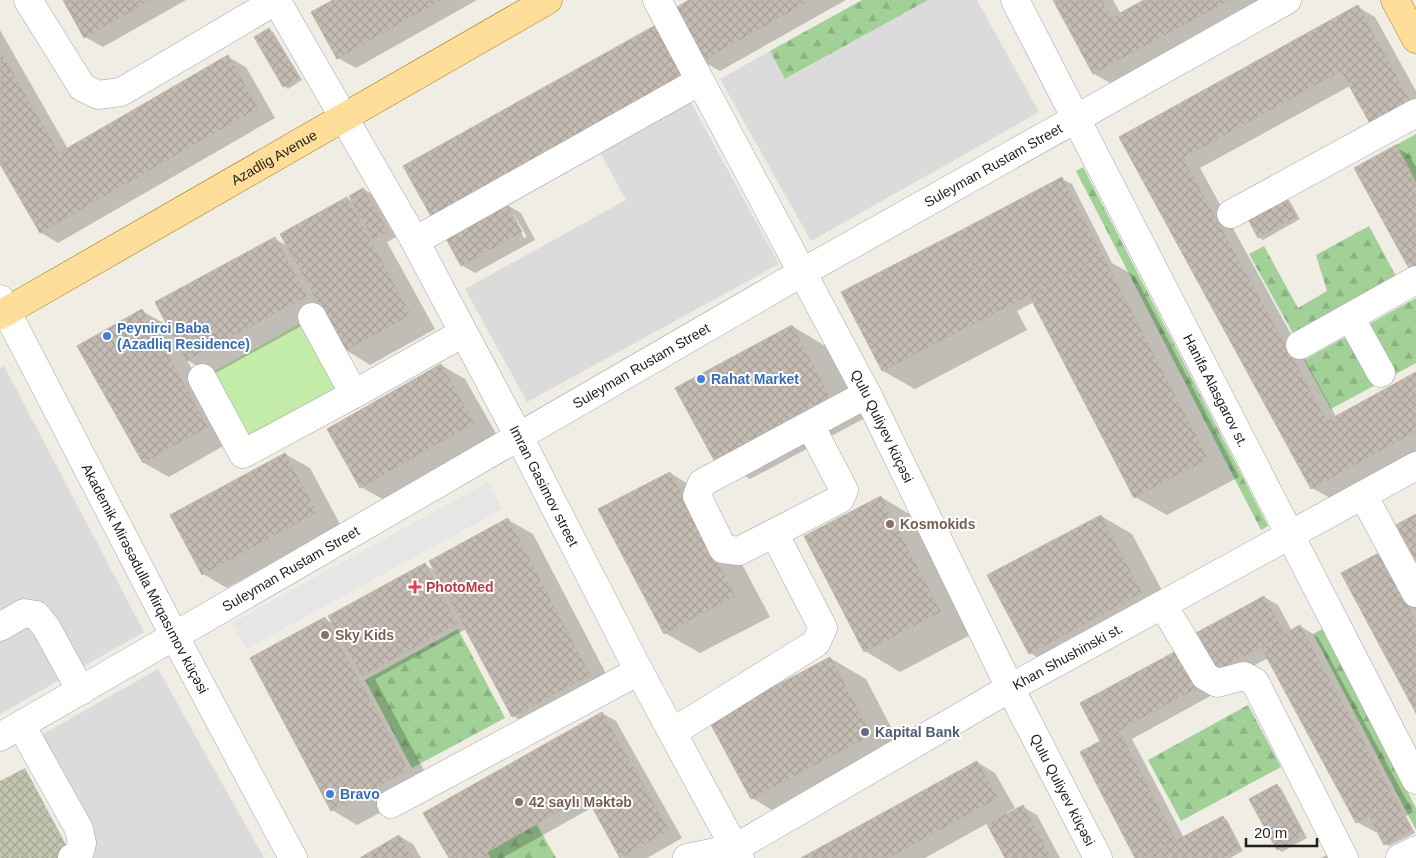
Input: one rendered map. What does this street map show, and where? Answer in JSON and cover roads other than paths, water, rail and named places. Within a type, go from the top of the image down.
[{"type":"main road","name":"Azadlig Avenue","points":[[2,308],[548,0]]},
{"type":"main road","points":[[1395,0],[1416,39]]},
{"type":"street","points":[[28,0],[82,87],[98,95],[121,92],[276,0]]},
{"type":"street","name":"Imran Gasimov street","points":[[276,0],[415,241],[519,437],[639,671],[673,732],[734,855]]},
{"type":"street","name":"Qulu Quliyev küçəsi","points":[[657,0],[867,394],[1010,688],[1098,858]]},
{"type":"street","name":"Hanifa Alasgarov st.","points":[[1015,0],[1416,780]]},
{"type":"street","name":"Suleyman Rustam Street","points":[[11,731],[803,272],[1287,0]]},
{"type":"street","points":[[415,241],[700,81]]},
{"type":"street","points":[[1231,214],[1416,113]]},
{"type":"street","points":[[1300,345],[1416,280]]},
{"type":"street","name":"Akademik Mirəsədulla Mirqasımov küçəsi","points":[[2,308],[293,858]]},
{"type":"street","points":[[312,317],[354,394]]},
{"type":"street","points":[[1350,317],[1381,373]]},
{"type":"street","points":[[202,378],[243,454],[463,333]]},
{"type":"street","points":[[810,425],[844,490],[840,499],[739,551],[723,549],[697,496],[702,483],[867,394]]},
{"type":"street","name":"Khan Shushinski st.","points":[[687,858],[734,855],[1010,688],[1416,466]]},
{"type":"street","points":[[1363,495],[1413,581]]},
{"type":"street","points":[[673,732],[816,643],[823,628],[774,533]]},
{"type":"street","points":[[1163,605],[1205,676],[1217,683],[1244,676],[1255,682],[1344,858]]},
{"type":"street","points":[[0,627],[24,613],[36,615],[46,627],[81,691]]},
{"type":"street","points":[[391,804],[639,671]]},
{"type":"street","points":[[11,731],[79,829],[82,843],[79,854],[72,858]]},
{"type":"street","points":[[1400,858],[1416,850]]},
{"type":"place","name":"Peynirci Baba (Azadliq Residence)","points":[[107,336]]},
{"type":"place","name":"Rahat Market","points":[[701,379]]},
{"type":"place","name":"Kosmokids","points":[[890,524]]},
{"type":"place","name":"PhotoMed","points":[[415,587]]},
{"type":"place","name":"Sky Kids","points":[[325,635]]},
{"type":"place","name":"Kapital Bank","points":[[865,732]]},
{"type":"place","name":"Bravo","points":[[330,794]]},
{"type":"place","name":"42 saylı Məktəb","points":[[519,802]]}]
